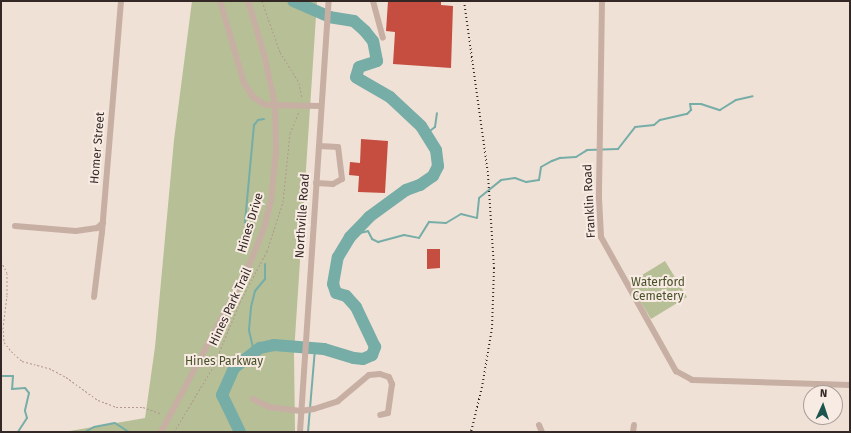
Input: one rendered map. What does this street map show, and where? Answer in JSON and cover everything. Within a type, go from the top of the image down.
[{"type":"street","name":"Homer Street","points":[[94,297],[103,223],[121,1]]},
{"type":"street","points":[[220,1],[247,89],[259,102],[275,105],[321,106]]},
{"type":"street","name":"Hines Drive","points":[[161,432],[168,416],[246,273],[264,228],[275,168],[275,105],[265,58],[248,1]]},
{"type":"street","name":"Northville Road","points":[[300,432],[329,1]]},
{"type":"street","points":[[373,1],[383,38]]},
{"type":"street","name":"Franklin Road","points":[[602,1],[599,206],[603,242],[679,375],[692,380],[850,386]]},
{"type":"street","points":[[316,183],[333,184],[342,179],[338,147],[319,146]]},
{"type":"street","points":[[15,226],[76,230],[97,228],[103,223]]},
{"type":"street","points":[[253,399],[269,407],[301,411],[338,401],[369,376],[380,374],[389,377],[392,384],[388,413],[380,415]]},
{"type":"street","points":[[539,425],[542,432]]},
{"type":"path","name":"Hines Park Trail","points":[[174,432],[213,367],[240,302],[267,251],[283,202],[290,133],[301,106],[302,91],[299,82],[280,52],[262,1]]},
{"type":"path","points":[[1,261],[7,273],[7,294],[3,327],[4,342],[11,351],[22,361],[49,368],[66,377],[104,402],[116,407],[143,407],[168,416]]},
{"type":"green space","name":"Hines Parkway","points":[[192,1],[317,1],[294,353],[295,432],[64,432],[145,418],[155,347],[174,140]]},
{"type":"green space","name":"Waterford Cemetery","points":[[665,261],[687,297],[651,319],[629,283]]},
{"type":"building","points":[[388,1],[441,1],[441,5],[453,6],[451,68],[393,64],[395,32],[386,31]]},
{"type":"building","points":[[361,139],[388,141],[385,193],[358,192],[359,176],[349,175],[350,162],[360,163]]},
{"type":"building","points":[[427,249],[440,249],[440,268],[427,269]]},
{"type":"waterway","points":[[240,432],[222,395],[234,368],[260,348],[274,345],[324,349],[354,358],[363,359],[372,355],[375,347],[356,307],[346,296],[336,293],[333,284],[338,257],[350,237],[369,217],[406,190],[420,185],[433,176],[438,166],[436,150],[421,126],[390,97],[356,77],[359,67],[377,61],[373,41],[365,31],[354,21],[330,17],[293,1]]},
{"type":"waterway","points":[[351,235],[368,231],[372,239],[378,242],[404,235],[419,238],[429,222],[446,223],[461,214],[477,218],[479,198],[501,180],[515,178],[526,182],[539,180],[541,167],[552,161],[560,158],[576,157],[587,150],[618,149],[635,127],[654,125],[660,120],[687,114],[691,110],[690,104],[701,104],[720,110],[736,100],[753,96]]},
{"type":"waterway","points":[[426,134],[435,127],[437,113]]},
{"type":"waterway","points":[[253,233],[245,222],[254,125],[258,120],[264,119]]},
{"type":"waterway","points":[[254,352],[249,330],[251,307],[255,291],[265,279],[265,264]]},
{"type":"waterway","points":[[308,432],[315,348]]},
{"type":"waterway","points":[[1,376],[13,376],[12,389],[25,388],[29,393],[25,411],[27,418],[18,432]]},
{"type":"waterway","points":[[85,432],[94,427],[115,423],[129,432]]},
{"type":"railway","points":[[464,1],[488,175],[494,268],[492,328],[482,387],[471,432]]}]
